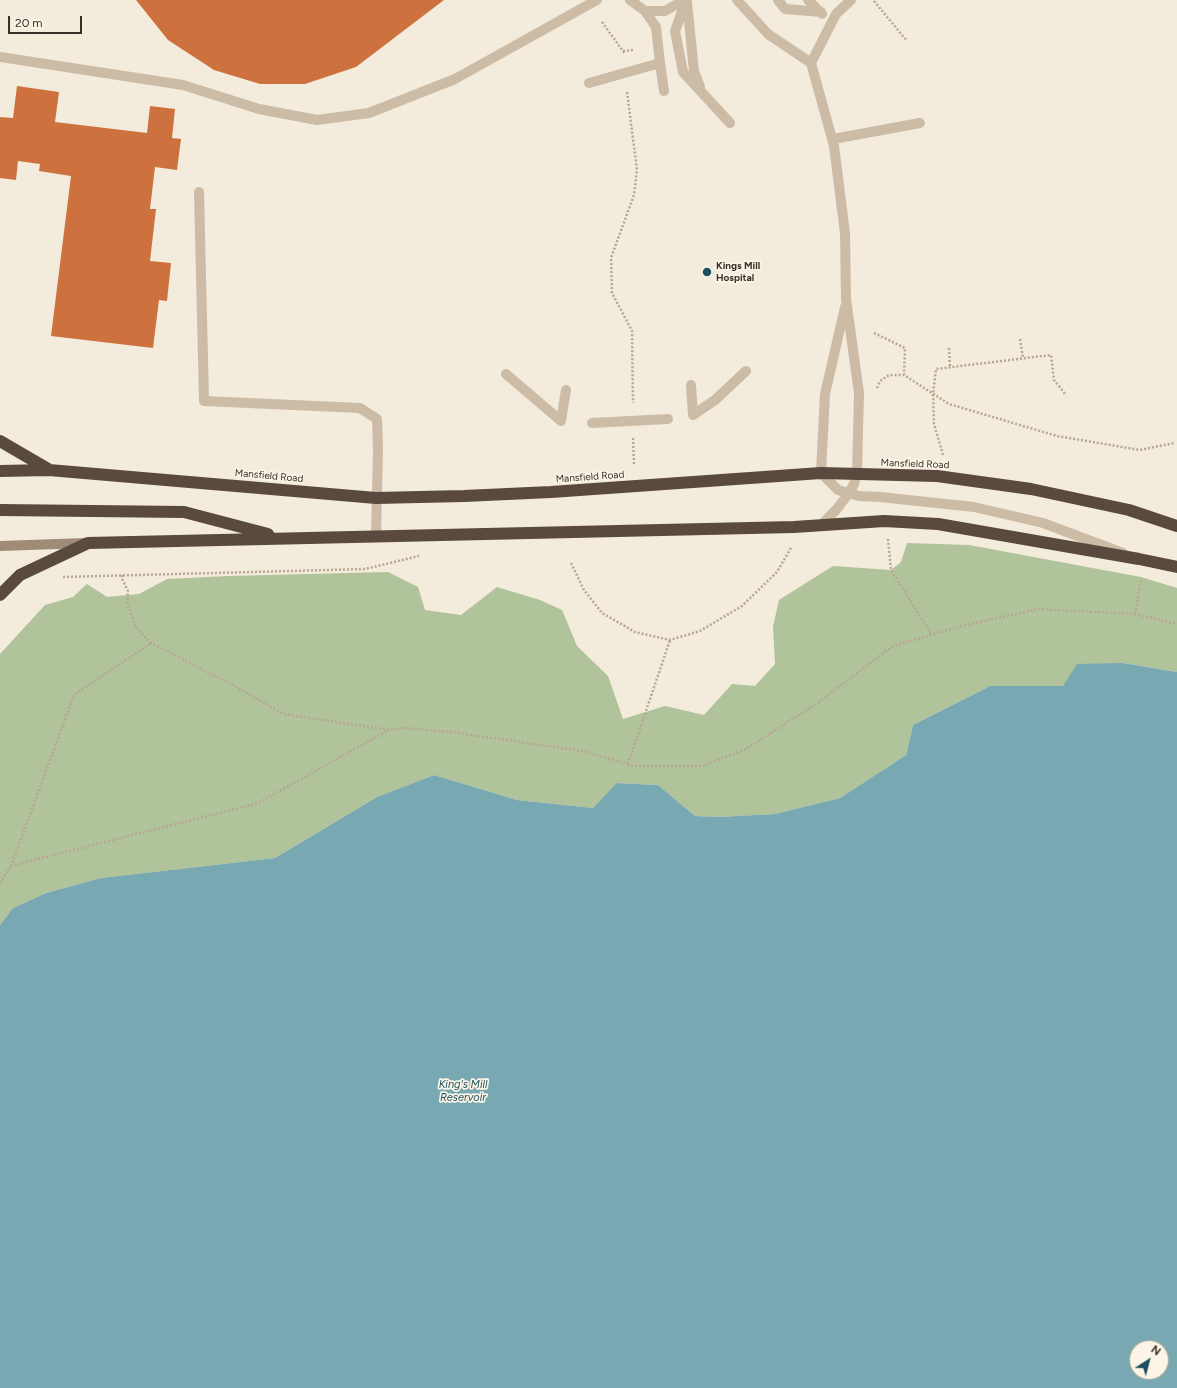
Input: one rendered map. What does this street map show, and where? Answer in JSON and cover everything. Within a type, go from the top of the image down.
[{"type":"highway","points":[[0,441],[49,470]]},
{"type":"highway","name":"Mansfield Road","points":[[0,471],[49,470],[376,498],[552,492],[821,473],[937,476],[1031,489],[1129,510],[1177,526]]},
{"type":"highway","points":[[0,510],[184,512],[283,538]]},
{"type":"highway","points":[[0,595],[20,575],[88,543],[794,527],[884,521],[938,524],[1140,559],[1177,567]]},
{"type":"main road","points":[[0,546],[88,543]]},
{"type":"lane","points":[[0,58],[182,86],[259,109],[317,120],[369,113],[456,79],[597,0]]},
{"type":"lane","points":[[630,0],[645,11],[656,27],[664,91]]},
{"type":"lane","points":[[645,11],[665,11],[686,0]]},
{"type":"lane","points":[[686,0],[694,71],[702,92]]},
{"type":"lane","points":[[686,0],[675,30],[683,72],[730,123]]},
{"type":"lane","points":[[737,0],[768,34],[811,63],[833,139],[845,232],[846,299],[859,393],[857,474],[849,493],[836,510],[821,525]]},
{"type":"lane","points":[[778,0],[785,9],[821,12]]},
{"type":"lane","points":[[808,0],[831,24]]},
{"type":"lane","points":[[811,63],[836,14],[851,0]]},
{"type":"lane","points":[[589,83],[660,63]]},
{"type":"lane","points":[[833,139],[920,123]]},
{"type":"lane","points":[[199,192],[204,401],[360,408],[377,419],[378,450],[376,536]]},
{"type":"lane","points":[[846,299],[825,394],[821,473],[838,490],[859,496],[974,506],[1043,523],[1140,559]]},
{"type":"lane","points":[[691,385],[693,415],[715,400],[746,371]]},
{"type":"lane","points":[[506,374],[561,422],[566,390]]},
{"type":"lane","points":[[592,423],[668,419]]},
{"type":"path","points":[[874,1],[907,41]]},
{"type":"path","points":[[602,22],[626,56]]},
{"type":"path","points":[[627,92],[637,170],[634,195],[611,258],[612,293],[632,330],[633,403]]},
{"type":"path","points":[[874,333],[905,348],[904,375]]},
{"type":"path","points":[[1020,339],[1023,358]]},
{"type":"path","points":[[949,348],[950,367]]},
{"type":"path","points":[[943,455],[934,424],[933,394],[936,369],[1050,355],[1054,380],[1066,396]]},
{"type":"path","points":[[876,392],[880,381],[889,375],[904,375],[949,404],[1057,436],[1140,450],[1174,443]]},
{"type":"path","points":[[633,434],[634,464]]},
{"type":"path","points":[[888,537],[891,570],[932,635]]},
{"type":"path","points":[[571,563],[584,590],[602,613],[635,632],[670,640],[700,631],[742,606],[777,572],[794,542]]},
{"type":"path","points":[[56,578],[365,569],[419,556]]},
{"type":"path","points":[[122,575],[122,579],[128,592],[127,602],[136,628],[151,643],[235,686],[283,714],[389,730],[405,728],[450,732],[560,747],[583,751],[634,766],[702,766],[746,749],[819,702],[893,646],[965,626],[1039,609],[1135,614],[1177,624]]},
{"type":"path","points":[[1135,614],[1141,579]]},
{"type":"path","points":[[628,764],[670,640]]},
{"type":"path","points":[[0,883],[11,866],[74,695],[151,643]]},
{"type":"path","points":[[11,866],[258,803],[389,730]]},
{"type":"green space","points":[[907,543],[969,545],[1141,577],[1177,588],[1177,672],[1123,663],[1063,686],[990,686],[913,725],[906,755],[840,798],[775,814],[718,817],[695,816],[658,785],[618,783],[593,808],[517,800],[434,775],[377,797],[275,858],[101,878],[46,893],[13,908],[0,925],[0,654],[45,605],[73,597],[87,584],[107,597],[139,594],[167,579],[388,572],[418,587],[425,610],[461,615],[497,587],[540,600],[562,610],[577,646],[608,676],[623,719],[665,706],[704,715],[732,684],[755,686],[775,664],[773,627],[779,600],[833,566],[891,570],[901,562]]},
{"type":"water","name":"King's Mill Reservoir","points":[[1123,663],[1177,672],[1177,1388],[0,1388],[0,925],[13,908],[46,893],[101,878],[275,858],[377,797],[434,775],[517,800],[593,808],[617,783],[658,785],[695,816],[718,817],[775,814],[840,798],[906,755],[913,725],[990,686],[1063,686],[1077,664]]},
{"type":"building","points":[[136,0],[444,0],[356,67],[305,84],[260,84],[214,70],[168,40]]},
{"type":"building","points":[[17,86],[59,92],[55,122],[147,133],[150,106],[175,109],[172,138],[181,139],[177,170],[155,167],[150,209],[156,209],[150,261],[171,263],[167,301],[159,300],[153,348],[51,336],[71,176],[39,171],[40,164],[18,161],[16,180],[0,178],[0,117],[13,118]]},
{"type":"place","name":"Kings Mill Hospital","points":[[707,272]]}]
